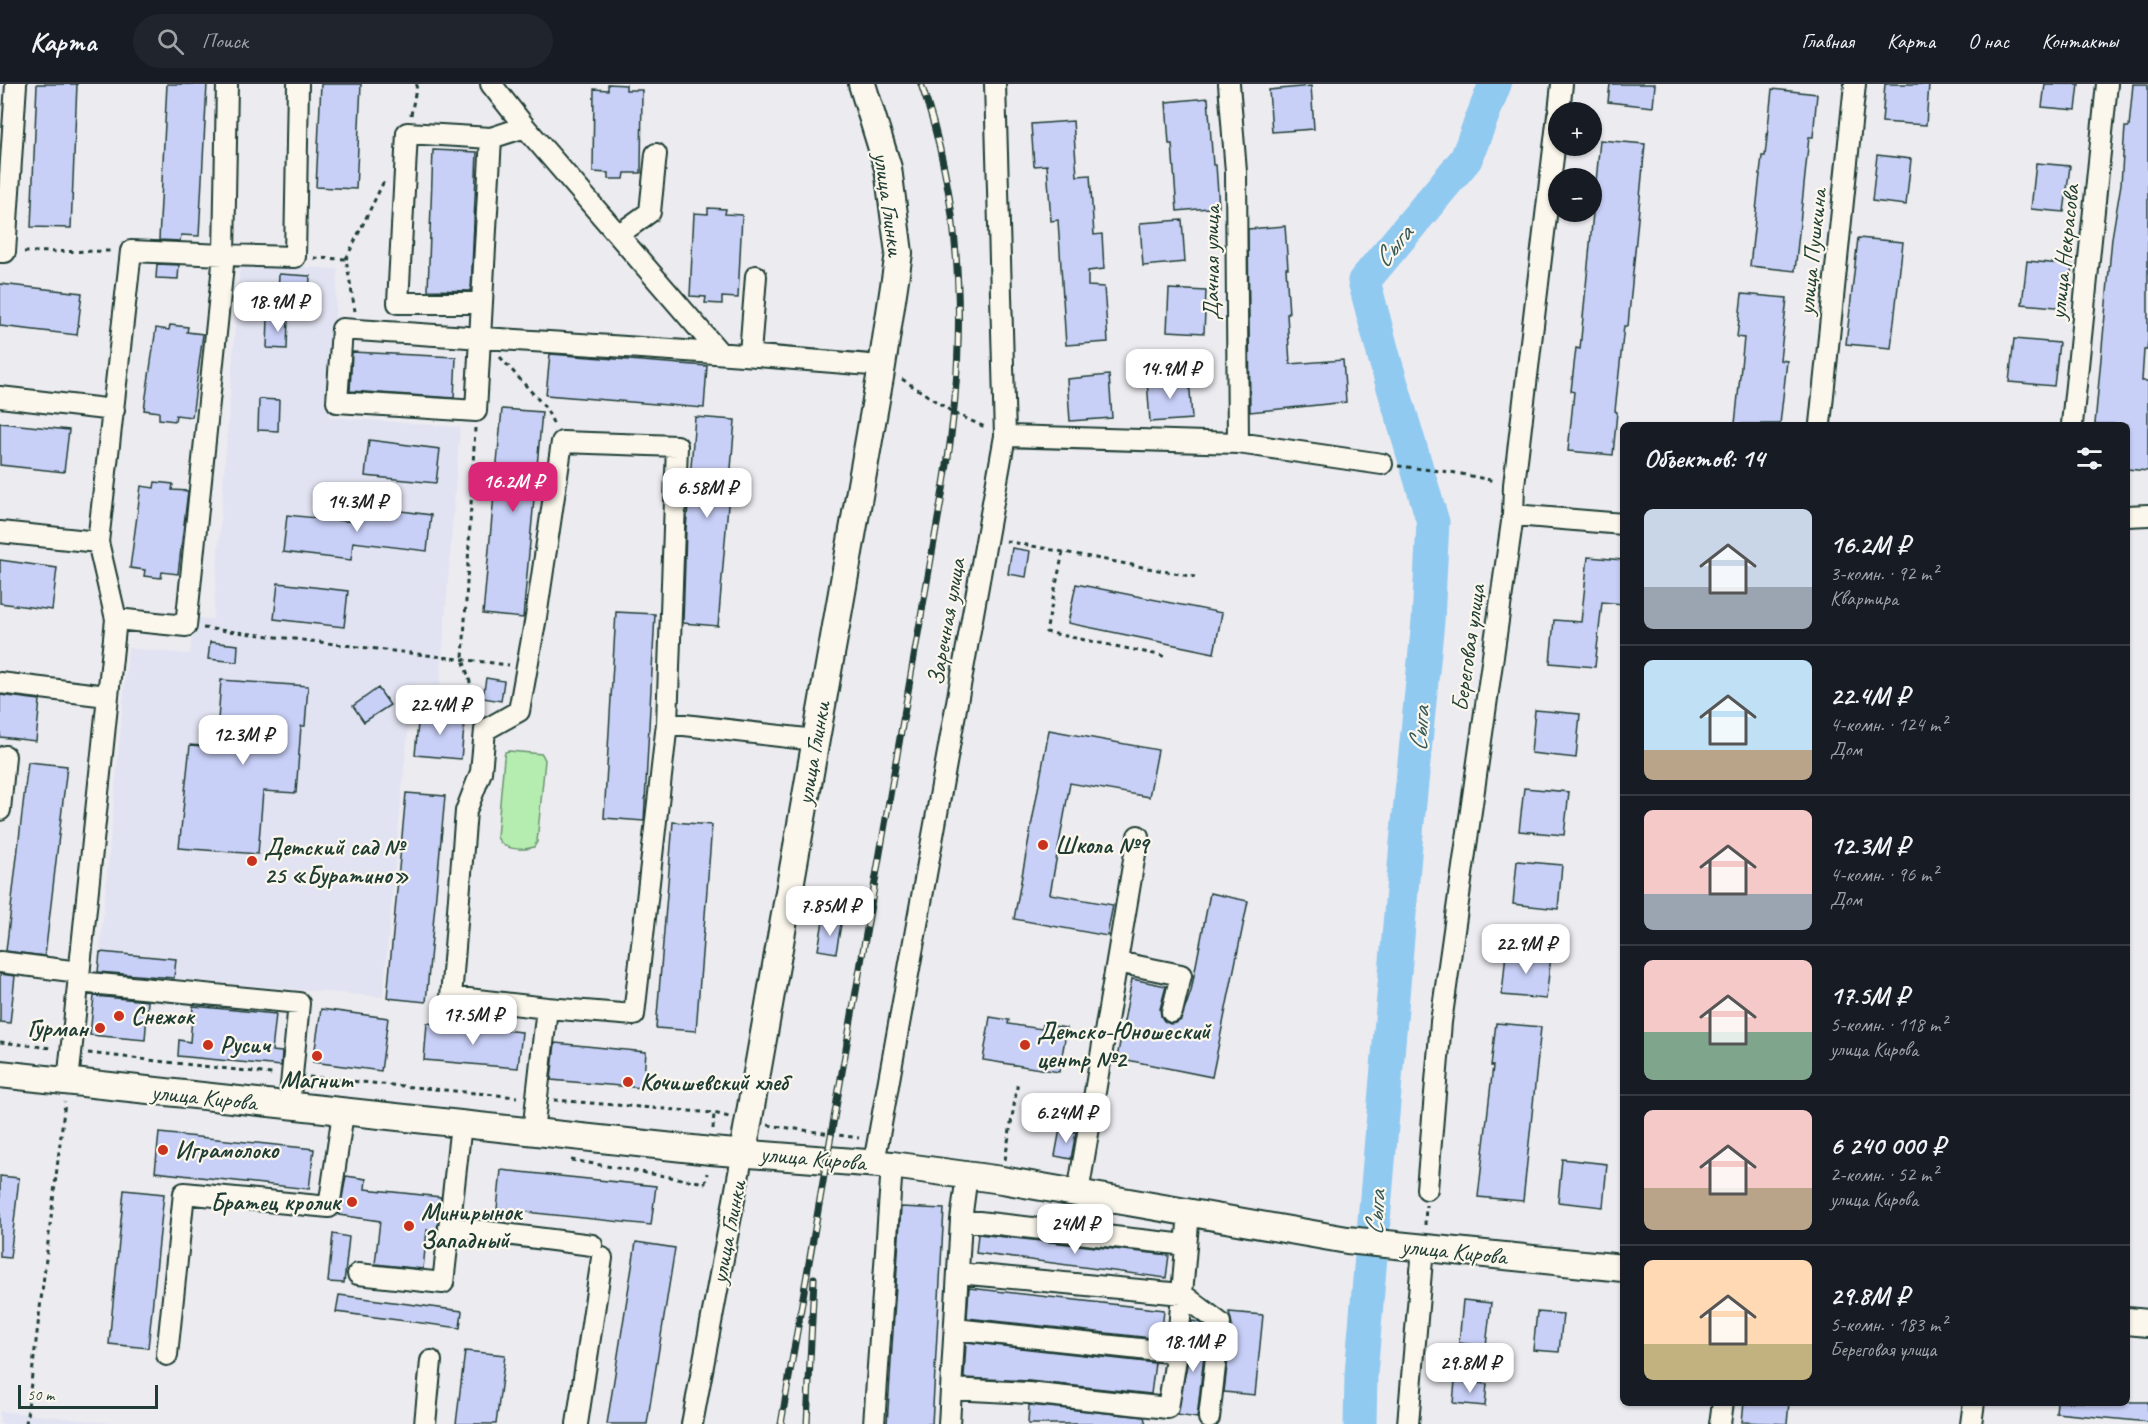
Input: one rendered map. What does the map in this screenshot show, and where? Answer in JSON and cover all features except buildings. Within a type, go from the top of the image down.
[{"type":"main road","name":"улица Глинки","points":[[743,1152],[900,253],[888,168],[862,84]]},
{"type":"main road","name":"улица Кирова","points":[[0,1074],[343,1113],[883,1164],[1002,1180],[1347,1240],[1620,1268]]},
{"type":"main road","points":[[2130,1321],[2148,1323]]},
{"type":"street","points":[[2,252],[16,84]]},
{"type":"street","points":[[116,619],[186,626],[224,255],[227,84]]},
{"type":"street","points":[[68,1082],[116,619],[98,542],[131,251],[295,257],[298,84]]},
{"type":"street","points":[[491,84],[525,128],[719,352]]},
{"type":"street","name":"Заречная улица","points":[[874,1424],[883,1164],[1005,436],[995,84]]},
{"type":"street","name":"Дачная улица","points":[[1229,84],[1236,172],[1238,443]]},
{"type":"street","name":"Береговая улица","points":[[1560,102],[1562,84]]},
{"type":"street","name":"улица Пушкина","points":[[1820,422],[1855,84]]},
{"type":"street","name":"улица Некрасова","points":[[2072,422],[2108,84]]},
{"type":"street","points":[[482,303],[398,303],[407,133],[491,138],[525,128]]},
{"type":"street","points":[[491,138],[481,336],[476,411],[337,402],[342,330],[481,336],[750,354],[882,366]]},
{"type":"street","points":[[618,235],[650,212],[656,154]]},
{"type":"street","name":"Береговая улица","points":[[1427,1189],[1441,1022],[1513,515],[1514,485],[1554,156]]},
{"type":"street","points":[[750,354],[756,276]]},
{"type":"street","points":[[0,397],[114,410]]},
{"type":"street","points":[[1005,436],[1238,443],[1391,465]]},
{"type":"street","points":[[562,442],[677,446],[667,723],[634,1015],[451,997],[466,811],[481,772],[484,730],[519,711],[562,442]]},
{"type":"street","points":[[1513,515],[1620,524]]},
{"type":"street","points":[[2130,516],[2148,515]]},
{"type":"street","points":[[0,532],[98,542]]},
{"type":"street","points":[[0,684],[107,696]]},
{"type":"street","points":[[667,723],[815,740]]},
{"type":"street","points":[[0,810],[5,756]]},
{"type":"street","points":[[1078,1193],[1138,836]]},
{"type":"street","points":[[0,962],[78,977],[299,1003],[289,1106]]},
{"type":"street","points":[[1117,962],[1181,975],[1172,1012]]},
{"type":"street","points":[[532,1132],[547,1008]]},
{"type":"street","points":[[167,1355],[184,1193],[329,1207],[343,1113]]},
{"type":"street","points":[[358,1274],[443,1283],[460,1124]]},
{"type":"street","name":"улица Глинки","points":[[692,1424],[743,1152]]},
{"type":"street","points":[[949,1424],[958,1273],[967,1175]]},
{"type":"street","points":[[951,1389],[1028,1394],[1170,1416],[1189,1212]]},
{"type":"street","points":[[962,1220],[1186,1245]]},
{"type":"street","points":[[449,1227],[597,1252],[577,1424]]},
{"type":"street","points":[[1408,1424],[1423,1248]]},
{"type":"street","points":[[958,1273],[1182,1294],[1220,1323],[1209,1418]]},
{"type":"street","points":[[954,1329],[1177,1353]]},
{"type":"street","points":[[425,1424],[431,1361]]},
{"type":"street","points":[[1720,1424],[1722,1406]]},
{"type":"street","points":[[1971,1424],[1973,1406]]},
{"type":"path","points":[[407,133],[417,84]]},
{"type":"path","points":[[358,330],[346,259],[387,175]]},
{"type":"path","points":[[2,252],[131,251]]},
{"type":"path","points":[[295,257],[346,259]]},
{"type":"path","points":[[481,336],[546,408],[562,442]]},
{"type":"path","points":[[882,366],[954,413],[1005,436]]},
{"type":"path","points":[[476,411],[463,659],[484,730]]},
{"type":"path","points":[[1391,465],[1457,473],[1514,485]]},
{"type":"path","points":[[987,537],[1195,577]]},
{"type":"path","points":[[1062,552],[1046,632],[1164,656]]},
{"type":"path","points":[[186,626],[527,667]]},
{"type":"path","points":[[0,1042],[292,1076],[714,1113],[713,1138]]},
{"type":"path","points":[[1002,1180],[1018,1081]]},
{"type":"path","points":[[26,1424],[68,1082]]},
{"type":"shaded area","points":[[240,263],[338,269],[329,417],[460,427],[440,686],[414,684],[383,997],[98,972],[128,648],[190,654],[193,618],[213,619]]},
{"type":"shaded area","points":[[0,1411],[119,1424],[0,1424]]},
{"type":"green space","points":[[505,752],[542,754],[545,760],[537,842],[534,847],[518,849],[508,847],[503,845],[497,837],[504,758]]},
{"type":"waterway","name":"Сыга","points":[[1360,1424],[1361,1374],[1406,843],[1428,621],[1433,522],[1364,281],[1466,159],[1495,84]]},
{"type":"railway","points":[[781,1424],[951,434],[958,333],[958,282],[954,232],[947,182],[936,133],[921,84]]},
{"type":"railway","points":[[807,1424],[814,1278]]},
{"type":"place","name":"Школа №9","points":[[1043,845]]},
{"type":"place","name":"Детский сад № 25 «Буратино»","points":[[252,861]]},
{"type":"place","name":"Снежок","points":[[119,1016]]},
{"type":"place","name":"Гурман","points":[[100,1028]]},
{"type":"place","name":"Русич","points":[[208,1045]]},
{"type":"place","name":"Детско-Юношеский центр №2","points":[[1025,1045]]},
{"type":"place","name":"Магнит","points":[[317,1056]]},
{"type":"place","name":"Кочишевский хлеб","points":[[628,1082]]},
{"type":"place","name":"Играмолоко","points":[[163,1150]]},
{"type":"place","name":"Братец кролик","points":[[352,1202]]},
{"type":"place","name":"Минирынок Западный","points":[[409,1226]]}]
